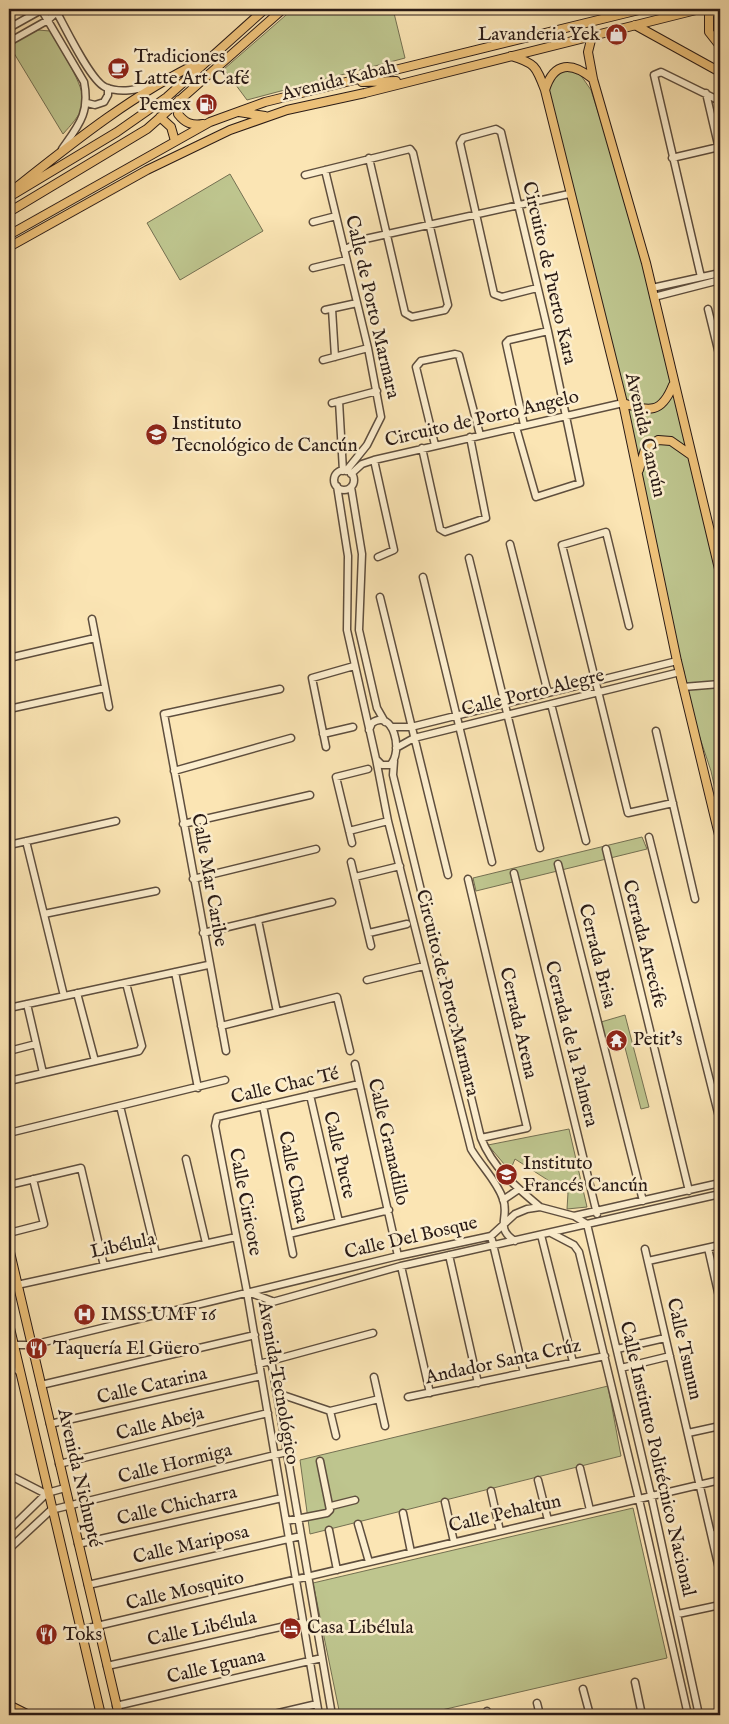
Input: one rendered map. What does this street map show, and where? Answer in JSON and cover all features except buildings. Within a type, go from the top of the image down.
[{"type":"main road","points":[[9,195],[117,132],[167,97],[265,9]]},
{"type":"main road","name":"Avenida Kabah","points":[[9,235],[96,184],[210,122],[265,102],[642,9]]},
{"type":"main road","name":"Avenida Kabah","points":[[9,247],[147,170],[223,134],[287,110],[700,9]]},
{"type":"main road","points":[[714,9],[709,15],[709,32],[720,46]]},
{"type":"main road","points":[[238,33],[280,11]]},
{"type":"main road","points":[[9,212],[147,129],[280,11]]},
{"type":"main road","points":[[635,25],[720,72]]},
{"type":"main road","name":"Avenida Cancún","points":[[592,36],[588,52],[593,79],[652,288],[673,385],[720,573]]},
{"type":"main road","name":"Avenida Cancún","points":[[511,56],[529,62],[537,69],[545,90],[569,194],[622,403],[677,661],[720,839]]},
{"type":"main road","points":[[9,195],[60,153],[156,84],[209,58]]},
{"type":"main road","points":[[545,90],[550,77],[559,68],[575,67],[593,79]]},
{"type":"main road","points":[[348,82],[409,81]]},
{"type":"main road","points":[[179,100],[178,114],[184,122],[196,126],[210,122]]},
{"type":"main road","points":[[238,112],[268,117]]},
{"type":"main road","points":[[160,117],[171,127],[175,141]]},
{"type":"main road","points":[[79,208],[96,184]]},
{"type":"main road","points":[[622,403],[643,410],[655,409],[665,401],[673,385]]},
{"type":"main road","points":[[638,473],[645,450],[658,440],[671,441],[691,455]]},
{"type":"main road","name":"Avenida Nichupté","points":[[9,1248],[118,1715]]},
{"type":"main road","name":"Avenida Nichupté","points":[[9,1324],[11,1344],[20,1372],[47,1494],[101,1715]]},
{"type":"main road","points":[[9,1705],[29,1715]]},
{"type":"street","points":[[9,28],[42,9],[84,82],[87,103],[81,122],[60,153]]},
{"type":"street","points":[[9,42],[48,20],[57,10],[92,75],[103,86],[124,91],[156,84]]},
{"type":"street","points":[[701,277],[654,77],[656,73],[661,72],[720,101]]},
{"type":"street","points":[[87,103],[104,102],[108,95],[108,88]]},
{"type":"street","points":[[672,158],[720,150],[706,93]]},
{"type":"street","name":"Circuito de Puerto Kara","points":[[476,214],[460,140],[499,130],[548,331],[580,483],[539,498],[534,495],[516,427]]},
{"type":"street","points":[[305,175],[369,158],[407,149],[413,153],[448,308],[412,317],[405,313],[369,158]]},
{"type":"street","name":"Calle de Porto Marmara","points":[[325,170],[368,348],[381,417],[376,430],[347,472]]},
{"type":"street","points":[[344,250],[365,239],[569,194]]},
{"type":"street","points":[[476,214],[494,294],[502,297],[537,288]]},
{"type":"street","points":[[313,222],[336,216]]},
{"type":"street","points":[[313,268],[346,260]]},
{"type":"street","points":[[652,288],[720,272]]},
{"type":"street","points":[[654,297],[720,280]]},
{"type":"street","points":[[325,310],[357,303]]},
{"type":"street","points":[[708,308],[720,358]]},
{"type":"street","points":[[332,309],[335,357]]},
{"type":"street","points":[[524,425],[506,343],[509,340],[548,331]]},
{"type":"street","points":[[323,360],[368,348]]},
{"type":"street","points":[[435,445],[416,367],[421,361],[455,354],[459,355],[480,435]]},
{"type":"street","points":[[377,391],[336,402],[347,472],[354,480],[351,487],[359,527],[362,570],[359,630],[377,708],[385,722]]},
{"type":"street","name":"Circuito de Porto Angelo","points":[[347,472],[374,460],[622,403]]},
{"type":"street","points":[[422,448],[440,529],[445,532],[486,518],[470,437]]},
{"type":"street","points":[[374,460],[394,550],[378,557]]},
{"type":"street","points":[[347,472],[336,477],[337,486],[344,490],[351,487]]},
{"type":"street","name":"Circuito de Porto Marmara","points":[[337,486],[346,530],[349,571],[346,630],[370,730],[388,821],[471,1149],[503,1200]]},
{"type":"street","points":[[346,530],[359,527]]},
{"type":"street","points":[[629,626],[606,532],[562,545],[628,813],[673,803]]},
{"type":"street","points":[[510,544],[548,693]]},
{"type":"street","points":[[469,558],[503,704],[540,848]]},
{"type":"street","points":[[422,577],[492,862]]},
{"type":"street","points":[[380,597],[448,875]]},
{"type":"street","points":[[92,619],[109,708]]},
{"type":"street","points":[[9,658],[95,638]]},
{"type":"street","name":"Calle Porto Alegre","points":[[392,727],[411,727],[677,661]]},
{"type":"street","points":[[326,747],[312,678],[354,666]]},
{"type":"street","name":"Calle Porto Alegre","points":[[396,748],[414,738],[680,672]]},
{"type":"street","points":[[683,687],[720,684]]},
{"type":"street","points":[[9,709],[105,688]]},
{"type":"street","name":"Calle Mar Caribe","points":[[226,1051],[208,965],[164,714],[280,689]]},
{"type":"street","points":[[551,704],[586,841]]},
{"type":"street","points":[[370,730],[376,720],[385,722],[392,727]]},
{"type":"street","points":[[323,734],[354,727]]},
{"type":"street","name":"Circuito de Porto Marmara","points":[[392,727],[396,748],[393,775],[480,1138],[487,1154],[499,1170],[540,1207]]},
{"type":"street","points":[[656,731],[695,899]]},
{"type":"street","points":[[174,771],[291,738]]},
{"type":"street","points":[[376,759],[385,766],[394,761]]},
{"type":"street","points":[[352,843],[336,777],[368,769]]},
{"type":"street","points":[[183,824],[310,795]]},
{"type":"street","points":[[9,845],[116,821]]},
{"type":"street","points":[[349,831],[388,821]]},
{"type":"street","points":[[649,837],[720,1121]]},
{"type":"street","points":[[26,841],[64,996]]},
{"type":"street","points":[[193,879],[316,849]]},
{"type":"street","name":"Cerrada Arrecife","points":[[606,849],[689,1191]]},
{"type":"street","points":[[351,862],[372,946]]},
{"type":"street","name":"Cerrada Brisa","points":[[558,864],[643,1201]]},
{"type":"street","points":[[355,878],[400,866]]},
{"type":"street","name":"Cerrada de la Palmera","points":[[514,872],[599,1222]]},
{"type":"street","name":"Cerrada Arena","points":[[468,879],[527,1128],[480,1138]]},
{"type":"street","points":[[44,914],[156,891]]},
{"type":"street","points":[[203,933],[332,902]]},
{"type":"street","points":[[258,920],[277,1012]]},
{"type":"street","points":[[368,933],[407,924]]},
{"type":"street","points":[[9,1008],[208,965]]},
{"type":"street","points":[[367,980],[424,966]]},
{"type":"street","points":[[175,972],[198,1088]]},
{"type":"street","points":[[9,1081],[139,1051],[141,1049],[126,983]]},
{"type":"street","points":[[77,993],[95,1061]]},
{"type":"street","points":[[221,1026],[337,997],[350,1051]]},
{"type":"street","points":[[27,1004],[43,1073]]},
{"type":"street","points":[[9,1051],[36,1044]]},
{"type":"street","name":"Calle Granadillo","points":[[355,1064],[398,1256]]},
{"type":"street","points":[[9,1133],[225,1080]]},
{"type":"street","name":"Calle Chac Té","points":[[217,1117],[359,1084]]},
{"type":"street","name":"Calle Pucte","points":[[310,1095],[339,1222]]},
{"type":"street","points":[[120,1106],[156,1254]]},
{"type":"street","name":"Calle Chaca","points":[[264,1106],[292,1254]]},
{"type":"street","name":"Calle Ciricote","points":[[217,1117],[215,1126],[247,1292]]},
{"type":"street","points":[[186,1158],[206,1243]]},
{"type":"street","points":[[9,1184],[81,1168],[104,1266]]},
{"type":"street","points":[[9,1233],[44,1224],[34,1179]]},
{"type":"street","points":[[574,1216],[720,1183]]},
{"type":"street","points":[[515,1241],[508,1236],[503,1226],[505,1209],[503,1200],[519,1189]]},
{"type":"street","name":"Calle Del Bosque","points":[[272,1301],[401,1266],[720,1194]]},
{"type":"street","points":[[540,1207],[574,1216],[587,1224]]},
{"type":"street","name":"Calle Del Bosque","points":[[11,1344],[32,1345],[398,1256],[491,1236],[515,1214],[540,1207]]},
{"type":"street","points":[[289,1234],[389,1210]]},
{"type":"street","name":"Calle Instituto Politécnico Nacional","points":[[587,1224],[651,1495],[700,1715]]},
{"type":"street","name":"Calle Instituto Politécnico Nacional","points":[[551,1232],[574,1245],[579,1252],[688,1715]]},
{"type":"street","points":[[541,1235],[573,1362]]},
{"type":"street","points":[[491,1236],[524,1373]]},
{"type":"street","name":"Libélula","points":[[17,1284],[236,1237]]},
{"type":"street","points":[[648,1261],[720,1245]]},
{"type":"street","points":[[708,1248],[720,1301]]},
{"type":"street","name":"Calle Tsunun","points":[[645,1249],[713,1535],[720,1573]]},
{"type":"street","points":[[449,1256],[478,1382]]},
{"type":"street","points":[[583,1267],[596,1263]]},
{"type":"street","points":[[401,1266],[430,1393]]},
{"type":"street","name":"Avenida Tecnológico","points":[[272,1301],[247,1292],[319,1715]]},
{"type":"street","name":"Avenida Tecnológico","points":[[272,1301],[267,1305],[265,1312],[271,1360],[332,1715]]},
{"type":"street","points":[[259,1364],[373,1333]]},
{"type":"street","points":[[41,1386],[254,1335]]},
{"type":"street","points":[[617,1349],[666,1338]]},
{"type":"street","name":"Andador Santa Crúz","points":[[408,1398],[605,1356]]},
{"type":"street","points":[[621,1368],[670,1356]]},
{"type":"street","points":[[9,1364],[20,1372]]},
{"type":"street","name":"Calle Catarina","points":[[50,1424],[261,1376]]},
{"type":"street","points":[[374,1377],[384,1426]]},
{"type":"street","points":[[277,1392],[330,1410],[379,1399]]},
{"type":"street","points":[[330,1410],[336,1436]]},
{"type":"street","name":"Calle Abeja","points":[[60,1464],[268,1413]]},
{"type":"street","points":[[688,1433],[720,1426]]},
{"type":"street","name":"Calle Hormiga","points":[[51,1510],[287,1452]]},
{"type":"street","points":[[286,1521],[327,1513],[331,1506],[320,1461]]},
{"type":"street","points":[[580,1468],[590,1510]]},
{"type":"street","points":[[9,1475],[47,1494]]},
{"type":"street","points":[[538,1480],[548,1520]]},
{"type":"street","name":"Calle Pehaltun","points":[[296,1580],[720,1480]]},
{"type":"street","points":[[9,1530],[47,1494],[65,1488]]},
{"type":"street","points":[[490,1491],[500,1531]]},
{"type":"street","name":"Calle Chicharra","points":[[78,1544],[282,1498]]},
{"type":"street","points":[[331,1506],[355,1500]]},
{"type":"street","points":[[446,1502],[454,1542]]},
{"type":"street","points":[[9,1549],[51,1510]]},
{"type":"street","points":[[403,1513],[411,1552]]},
{"type":"street","points":[[358,1524],[369,1562]]},
{"type":"street","points":[[329,1530],[337,1570]]},
{"type":"street","points":[[713,1535],[720,1533]]},
{"type":"street","name":"Calle Mariposa","points":[[88,1584],[302,1536]]},
{"type":"street","name":"Calle Mosquito","points":[[80,1630],[296,1580]]},
{"type":"street","points":[[678,1614],[720,1605]]},
{"type":"street","name":"Calle Libélula","points":[[107,1666],[303,1622]]},
{"type":"street","name":"Calle Iguana","points":[[116,1706],[322,1658]]},
{"type":"street","points":[[635,1682],[642,1715]]},
{"type":"street","points":[[584,1689],[590,1715]]},
{"type":"street","points":[[537,1703],[540,1715]]},
{"type":"street","points":[[270,1715],[317,1704]]},
{"type":"green space","points":[[293,9],[393,9],[405,58],[247,100],[224,69]]},
{"type":"green space","points":[[38,30],[50,31],[76,78],[83,97],[80,113],[63,134],[9,45]]},
{"type":"green space","points":[[575,67],[591,90],[646,263],[720,573],[720,812],[711,771],[683,687],[619,389],[546,86],[550,77]]},
{"type":"green space","points":[[230,174],[263,231],[180,280],[147,223]]},
{"type":"green space","points":[[642,837],[647,849],[476,891],[473,878]]},
{"type":"green space","points":[[625,1015],[649,1107],[641,1109],[623,1040],[606,1045],[601,1022]]},
{"type":"green space","points":[[569,1129],[587,1207],[567,1209],[568,1193],[515,1159],[510,1171],[488,1145]]},
{"type":"green space","points":[[608,1386],[621,1456],[310,1534],[300,1460]]},
{"type":"green space","points":[[633,1508],[667,1658],[420,1715],[340,1715],[313,1583]]},
{"type":"place","name":"Lavanderia Yek","points":[[616,35]]},
{"type":"place","name":"Tradiciones Latte Art Café","points":[[118,68]]},
{"type":"place","name":"Pemex","points":[[207,105]]},
{"type":"place","name":"Instituto Tecnológico de Cancún","points":[[156,435]]},
{"type":"place","name":"Petit's","points":[[617,1040]]},
{"type":"place","name":"Instituto Francés Cancún","points":[[507,1175]]},
{"type":"place","name":"IMSS UMF 16","points":[[85,1315]]},
{"type":"place","name":"Taquería El Güero","points":[[37,1349]]},
{"type":"place","name":"Casa Libélula","points":[[291,1628]]},
{"type":"place","name":"Toks","points":[[47,1635]]}]
